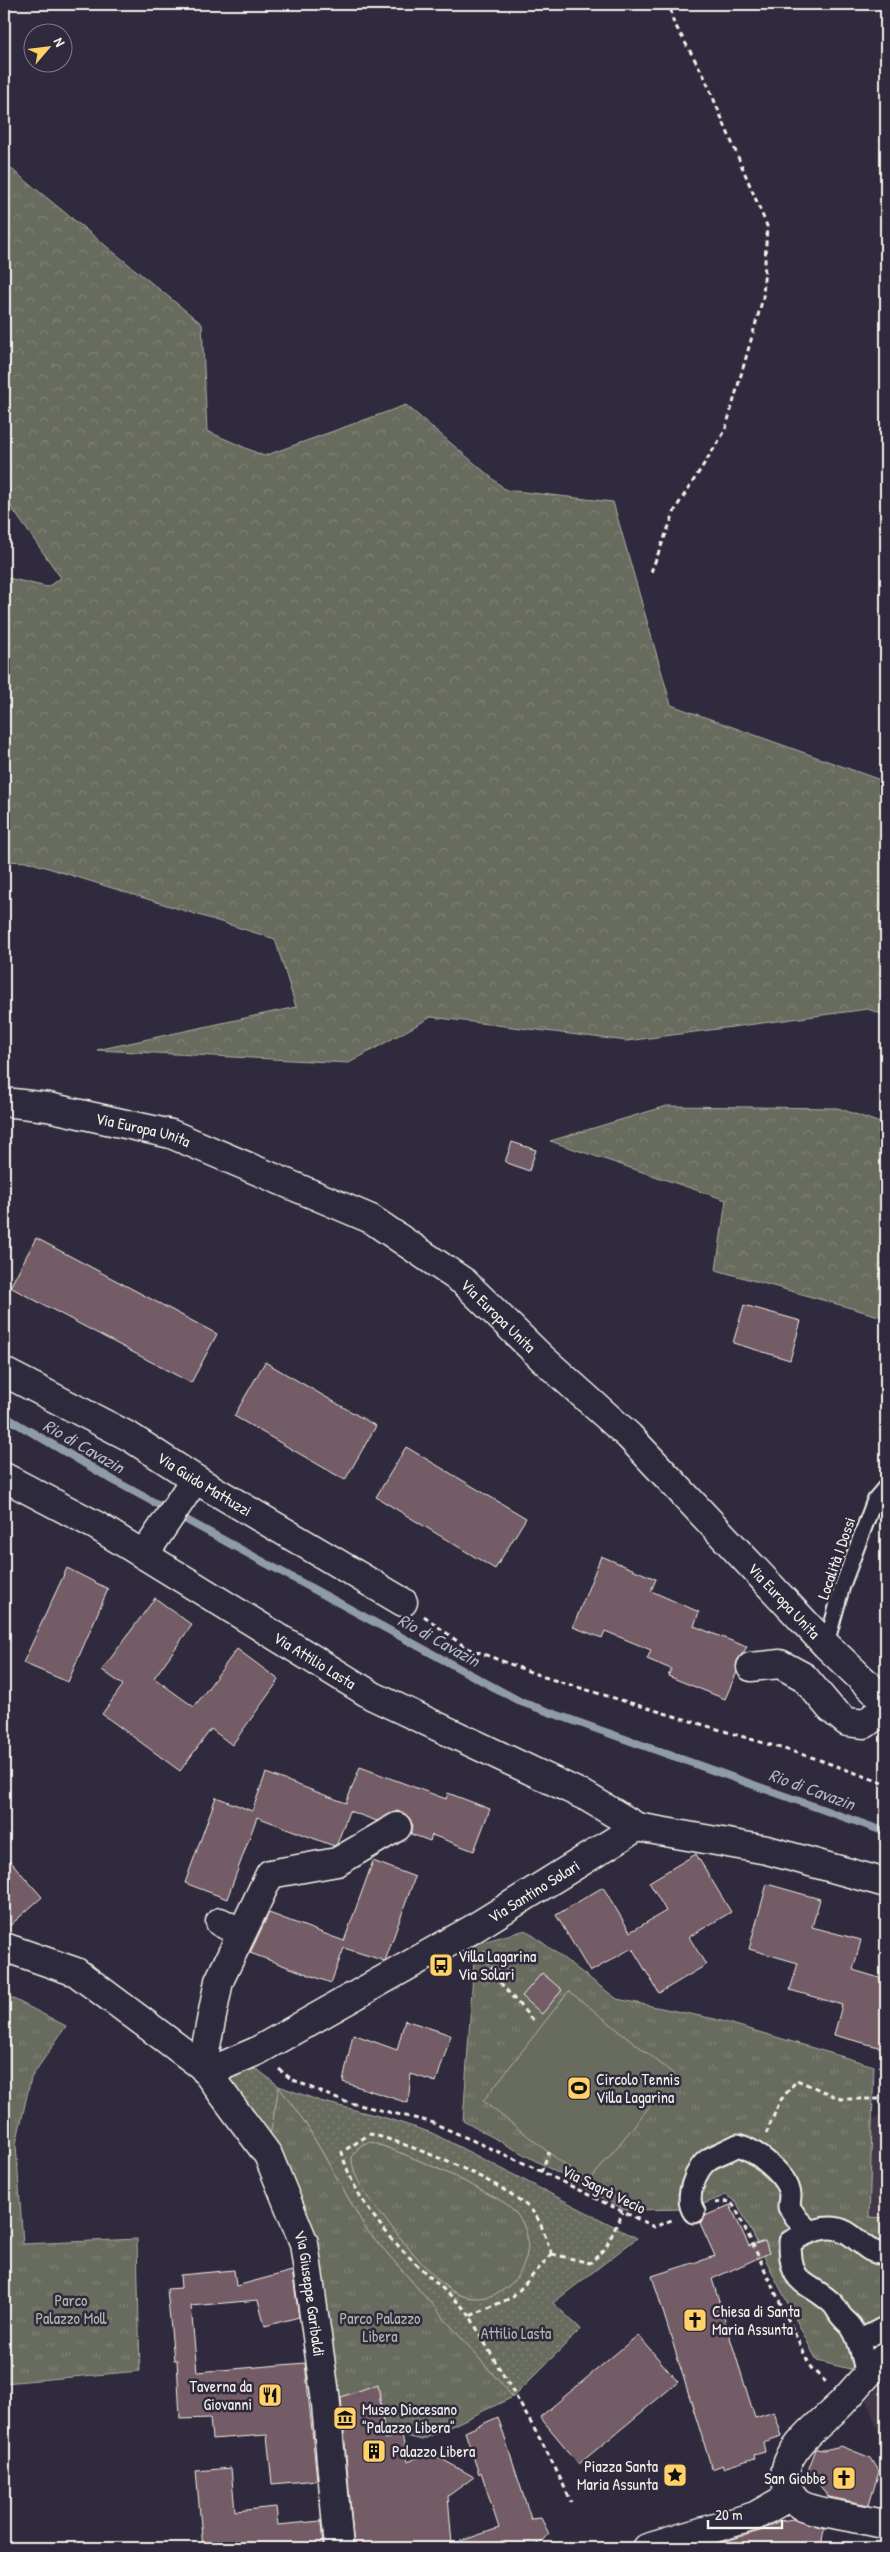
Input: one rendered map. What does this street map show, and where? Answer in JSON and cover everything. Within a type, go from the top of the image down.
[{"type":"street","name":"Via Europa Unita","points":[[4,1102],[48,1107],[171,1134],[371,1219],[464,1282],[542,1358],[629,1436],[826,1645],[886,1702]]},
{"type":"street","name":"Via Guido Mattuzzi","points":[[4,1372],[130,1437],[195,1479],[404,1602]]},
{"type":"street","name":"Via Attilio Lasta","points":[[4,1477],[97,1526],[373,1696],[587,1797],[637,1826]]},
{"type":"street","points":[[144,1555],[195,1479]]},
{"type":"street","points":[[751,1667],[780,1664],[804,1677],[832,1709],[847,1722],[865,1724],[886,1707]]},
{"type":"street","points":[[637,1826],[767,1850],[886,1883]]},
{"type":"street","name":"Via Santino Solari","points":[[202,2066],[220,2067],[257,2052],[471,1930],[637,1826]]},
{"type":"street","points":[[202,2066],[231,1928],[270,1874],[338,1862],[397,1827]]},
{"type":"street","name":"Via Giuseppe Garibaldi","points":[[4,1947],[76,1972],[202,2066],[268,2155],[304,2243],[326,2394],[339,2548]]},
{"type":"street","points":[[694,2212],[692,2209],[691,2188],[708,2160],[738,2145],[749,2149],[782,2178],[790,2195],[789,2207],[809,2231]]},
{"type":"street","points":[[876,2522],[801,2506],[786,2486],[786,2468],[801,2444],[844,2401],[877,2364],[859,2341],[852,2327],[841,2317],[834,2305],[796,2277],[790,2257],[790,2242],[809,2231],[832,2228],[846,2232],[874,2254],[886,2254]]},
{"type":"street","points":[[859,2341],[886,2327]]},
{"type":"street","points":[[647,2548],[755,2516],[792,2495]]},
{"type":"lane","name":"Località I Dossi","points":[[826,1645],[843,1584],[865,1524],[875,1499],[886,1486]]},
{"type":"path","points":[[651,572],[676,508],[725,431],[763,298],[767,226],[704,76],[673,21],[670,4]]},
{"type":"path","points":[[404,1602],[465,1647],[544,1677],[814,1758],[886,1784]]},
{"type":"path","points":[[483,1951],[498,1980],[535,2023]]},
{"type":"path","name":"Via Sagrà Vecio","points":[[257,2052],[291,2079],[342,2101],[431,2122],[542,2172],[654,2227],[719,2202],[730,2201],[736,2209],[811,2368],[844,2401]]},
{"type":"path","points":[[757,2155],[780,2101],[797,2080],[841,2099],[882,2099],[886,2096]]},
{"type":"path","points":[[552,2254],[534,2212],[504,2189],[395,2140],[370,2134],[342,2152],[347,2172],[394,2240],[428,2276],[462,2305],[470,2316],[552,2457],[571,2502]]},
{"type":"path","points":[[542,2172],[549,2152]]},
{"type":"path","points":[[552,2254],[590,2263],[605,2249],[623,2212]]},
{"type":"path","points":[[470,2316],[513,2298],[552,2254]]},
{"type":"shaded area","points":[[886,2114],[886,2166],[882,2166],[879,2213],[886,2213],[886,2218],[869,2218],[872,2119]]},
{"type":"shaded area","points":[[886,2381],[886,2454],[867,2400]]},
{"type":"green space","points":[[4,163],[202,324],[207,431],[264,456],[406,405],[506,490],[613,502],[671,705],[886,782],[886,1016],[868,1009],[627,1041],[431,1017],[349,1063],[97,1050],[296,1007],[275,939],[29,862],[4,861],[4,577],[47,587],[61,578],[4,497]]},
{"type":"green space","points":[[667,1106],[838,1108],[886,1125],[886,1318],[716,1270],[726,1200],[550,1141]]},
{"type":"green space","points":[[526,1930],[617,1999],[715,2019],[874,2066],[869,2217],[886,2218],[886,2333],[850,2369],[817,2361],[737,2203],[726,2195],[691,2209],[625,2210],[463,2121],[475,1944]]},
{"type":"green space","name":"Circolo Tennis Villa Lagarina","points":[[569,1991],[675,2075],[588,2183],[483,2101]]},
{"type":"green space","name":"Parco Palazzo Moll","points":[[4,1994],[66,2026],[31,2078],[16,2144],[23,2244],[137,2239],[140,2371],[4,2383]]},
{"type":"green space","name":"Attilio Lasta","points":[[240,2068],[258,2070],[279,2086],[320,2101],[386,2118],[432,2133],[637,2238],[553,2303],[581,2329],[513,2397],[366,2229],[306,2124],[279,2087],[269,2140],[230,2090],[232,2073]],"holes":[[[368,2142],[375,2143],[459,2178],[501,2200],[514,2211],[524,2227],[528,2243],[525,2260],[518,2275],[507,2287],[492,2295],[475,2298],[457,2294],[440,2282],[421,2263],[371,2201],[355,2174],[352,2156],[361,2145]]]},
{"type":"green space","name":"Parco Palazzo Libera","points":[[279,2086],[306,2124],[366,2229],[513,2397],[422,2440],[402,2435],[385,2439],[378,2385],[333,2400],[269,2140]]},
{"type":"green space","points":[[368,2142],[375,2143],[445,2172],[501,2200],[514,2211],[524,2227],[528,2243],[525,2260],[518,2275],[507,2287],[493,2295],[476,2298],[458,2294],[431,2273],[377,2210],[359,2183],[352,2165],[352,2156],[361,2145]]},
{"type":"building","points":[[512,1142],[536,1150],[529,1171],[505,1162]]},
{"type":"building","points":[[36,1238],[217,1334],[191,1383],[10,1287]]},
{"type":"building","points":[[744,1305],[801,1321],[790,1360],[733,1343]]},
{"type":"building","points":[[265,1362],[376,1426],[345,1480],[234,1416]]},
{"type":"building","points":[[406,1447],[526,1518],[495,1569],[376,1497]]},
{"type":"building","points":[[601,1556],[656,1579],[651,1591],[699,1612],[694,1626],[747,1647],[737,1661],[737,1672],[725,1699],[668,1676],[671,1669],[647,1659],[651,1650],[605,1631],[602,1638],[573,1627]]},
{"type":"building","points":[[67,1568],[108,1589],[68,1682],[23,1663]]},
{"type":"building","points":[[155,1598],[192,1625],[154,1678],[194,1707],[237,1649],[279,1680],[232,1745],[211,1729],[180,1771],[102,1714],[123,1685],[102,1670]]},
{"type":"building","points":[[360,1767],[446,1799],[448,1793],[490,1809],[474,1851],[432,1835],[430,1841],[411,1834],[413,1826],[410,1819],[405,1814],[397,1811],[377,1821],[349,1811],[337,1844],[334,1846],[257,1817],[227,1899],[185,1883],[216,1797],[252,1811],[266,1773],[346,1803]]},
{"type":"building","points":[[4,1854],[42,1897],[4,1931]]},
{"type":"building","points":[[696,1854],[731,1912],[689,1937],[706,1965],[659,1993],[632,1948],[590,1972],[556,1915],[603,1887],[630,1932],[666,1911],[649,1882]]},
{"type":"building","points":[[373,1861],[415,1877],[385,1961],[344,1948],[331,1983],[250,1953],[269,1913],[344,1941]]},
{"type":"building","points":[[767,1884],[820,1899],[812,1927],[861,1940],[853,1970],[886,1980],[886,2049],[834,2035],[842,2005],[790,1990],[798,1963],[749,1949]]},
{"type":"building","points":[[542,1973],[562,1990],[542,2014],[522,1996]]},
{"type":"building","points":[[405,2020],[451,2035],[436,2082],[411,2074],[408,2103],[343,2082],[353,2034],[397,2050]]},
{"type":"building","name":"Chiesa di Santa Maria Assunta","points":[[730,2205],[749,2246],[765,2241],[769,2253],[712,2279],[755,2418],[774,2412],[782,2436],[763,2442],[765,2452],[754,2455],[755,2458],[723,2468],[723,2465],[712,2469],[652,2276],[715,2256],[700,2223],[705,2216]]},
{"type":"building","points":[[234,2270],[236,2286],[292,2271],[299,2317],[265,2326],[258,2300],[191,2306],[197,2372],[305,2363],[317,2480],[272,2484],[267,2435],[212,2439],[210,2418],[180,2419],[177,2360],[174,2360],[167,2289],[181,2288],[180,2275]]},
{"type":"building","points":[[638,2335],[678,2382],[579,2464],[540,2417]]},
{"type":"building","points":[[378,2384],[385,2439],[402,2435],[408,2462],[429,2452],[474,2477],[448,2496],[452,2544],[499,2528],[481,2472],[479,2474],[465,2432],[498,2417],[531,2519],[541,2518],[549,2534],[542,2542],[530,2548],[354,2548],[341,2397]]},
{"type":"building","name":"San Giobbe","points":[[841,2446],[871,2458],[879,2471],[869,2505],[829,2497],[816,2481],[806,2476],[816,2449],[824,2450]]},
{"type":"building","points":[[231,2468],[235,2511],[276,2507],[278,2525],[321,2521],[323,2548],[203,2548],[196,2471]]},
{"type":"building","points":[[794,2519],[824,2528],[821,2548],[701,2548],[760,2531],[779,2521]]},
{"type":"waterway","name":"Rio di Cavazin","points":[[4,1416],[113,1480],[521,1702],[886,1832]]},
{"type":"place","name":"Villa Lagarina Via Solari","points":[[441,1965]]},
{"type":"place","name":"Circolo Tennis Villa Lagarina","points":[[579,2088]]},
{"type":"place","name":"Chiesa di Santa Maria Assunta","points":[[695,2320]]},
{"type":"place","name":"Taverna da Giovanni","points":[[270,2395]]},
{"type":"place","name":"Museo Diocesano \"Palazzo Libera\"","points":[[345,2418]]},
{"type":"place","name":"Palazzo Libera","points":[[374,2451]]},
{"type":"place","name":"Piazza Santa Maria Assunta","points":[[675,2475]]},
{"type":"place","name":"San Giobbe","points":[[844,2478]]}]
